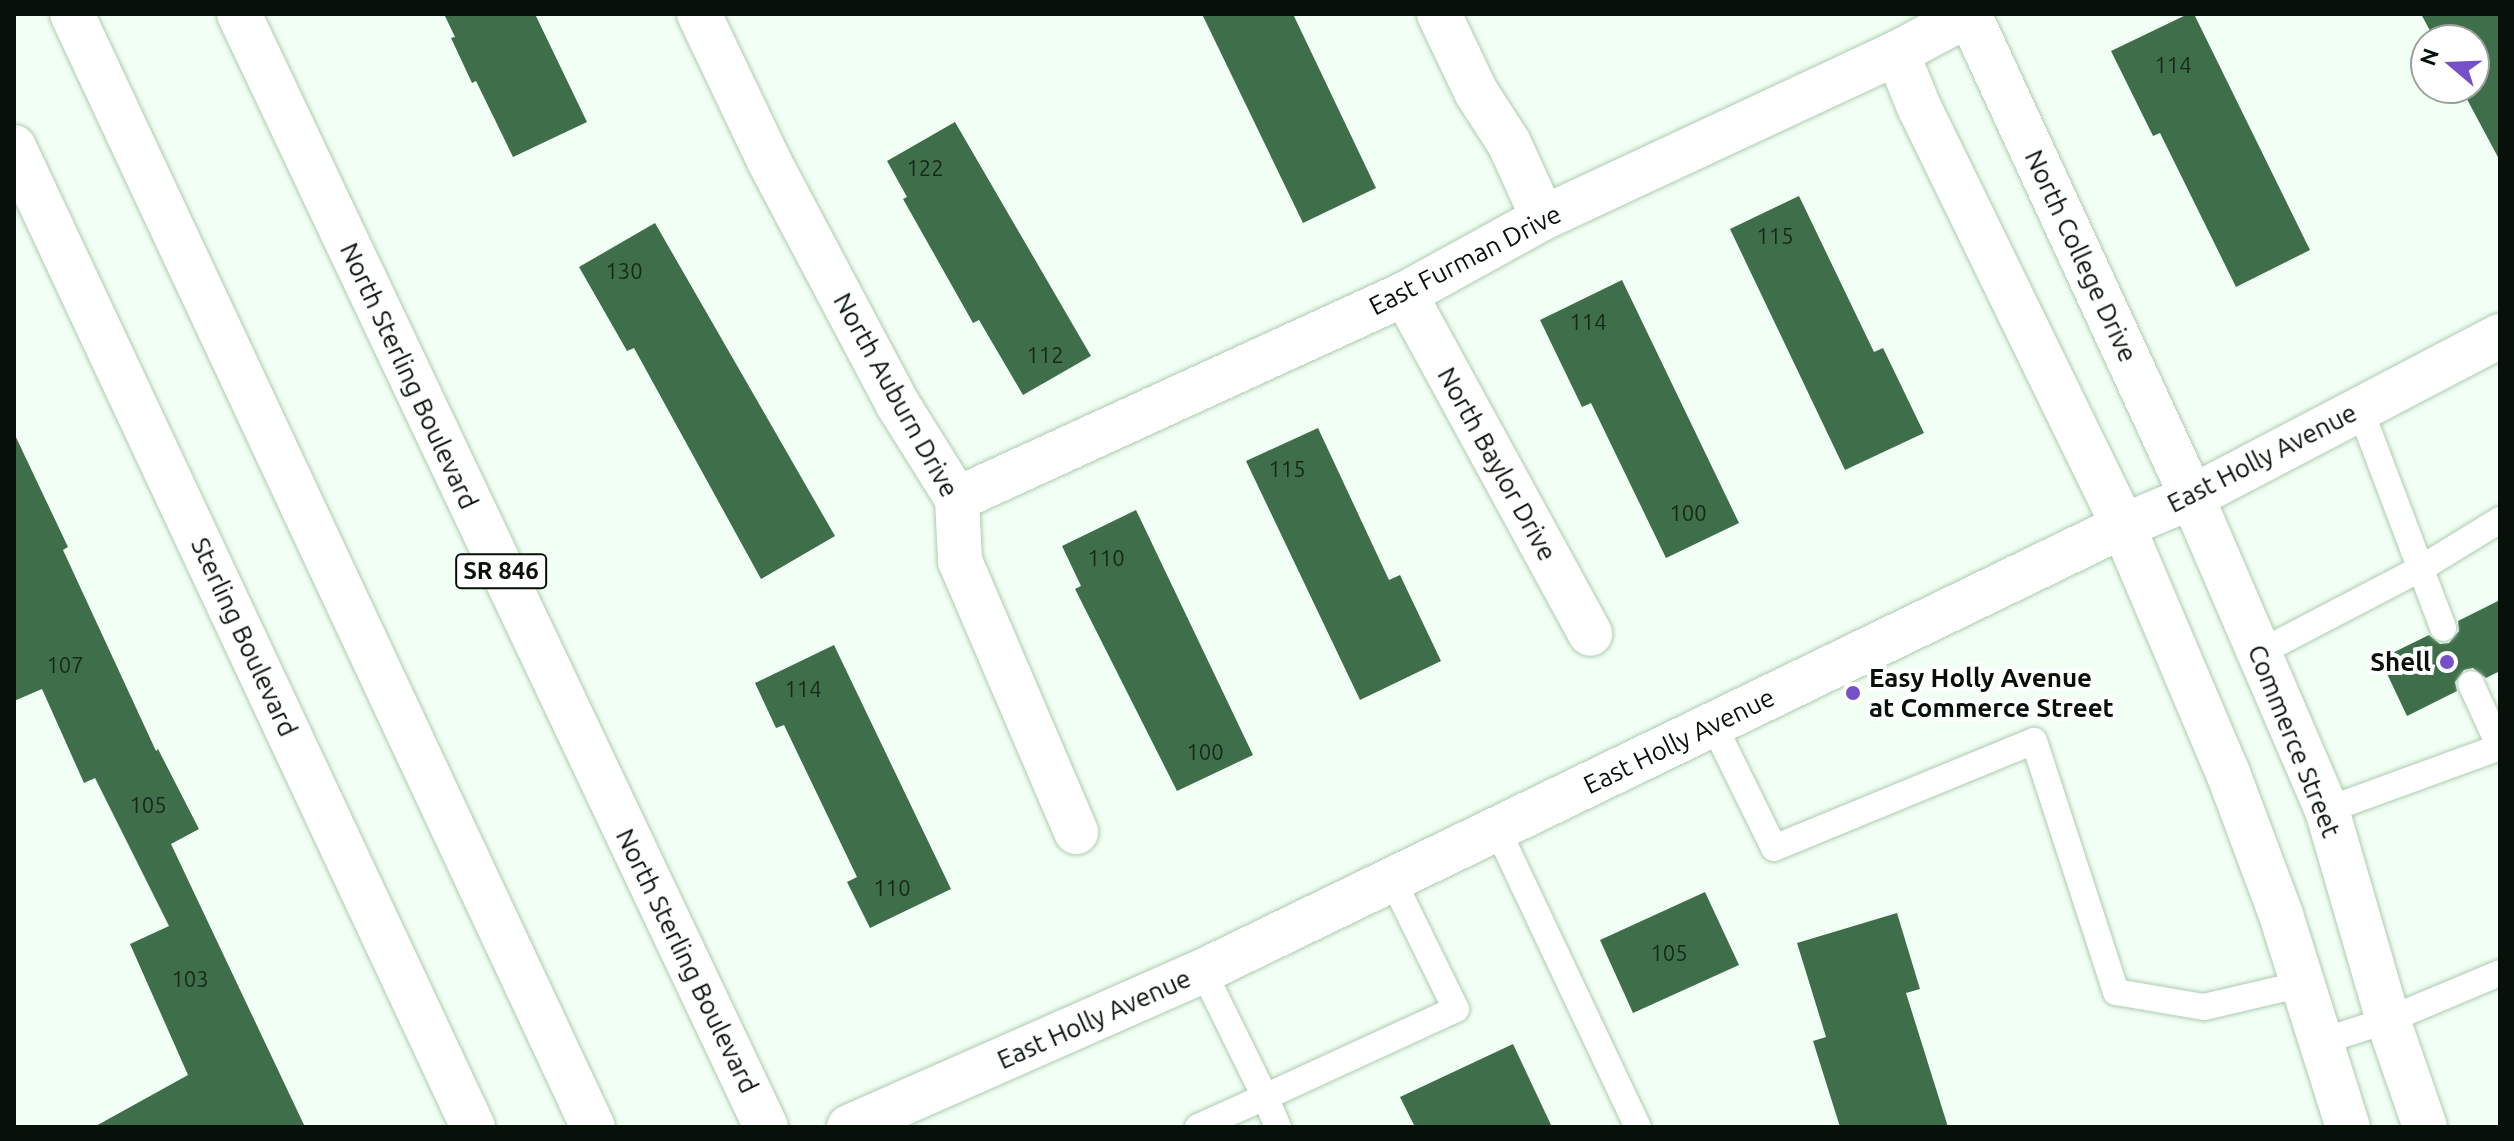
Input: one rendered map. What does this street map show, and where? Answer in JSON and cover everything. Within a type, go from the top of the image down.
[{"type":"street","points":[[72,14],[593,1127]]},
{"type":"street","name":"North Sterling Boulevard","points":[[239,14],[766,1127]]},
{"type":"street","name":"North Auburn Drive","points":[[699,14],[769,161],[897,403],[957,499],[960,561],[1076,832]]},
{"type":"street","points":[[1439,14],[1476,92],[1509,143],[1543,218]]},
{"type":"street","name":"East Furman Drive","points":[[957,499],[1405,294],[1543,218],[1897,53],[1970,14]]},
{"type":"street","name":"North College Drive","points":[[1970,14],[2192,497]]},
{"type":"street","points":[[1897,53],[1919,107],[2123,526],[2228,773],[2323,1041],[2348,1127]]},
{"type":"street","name":"Sterling Boulevard","points":[[14,147],[473,1127]]},
{"type":"street","name":"North Baylor Drive","points":[[1405,294],[1590,634]]},
{"type":"street","name":"East Holly Avenue","points":[[849,1127],[1203,971],[2123,526],[2192,497],[2500,336]]},
{"type":"street","name":"Commerce Street","points":[[2192,497],[2327,810],[2388,1020],[2425,1127]]},
{"type":"lane","points":[[2360,409],[2443,628]]},
{"type":"lane","points":[[2259,653],[2420,569],[2500,520]]},
{"type":"lane","points":[[2327,810],[2500,747],[2471,684]]},
{"type":"lane","points":[[1713,724],[1774,848],[2034,741],[2116,992],[2204,1007],[2303,984]]},
{"type":"lane","points":[[1497,829],[1638,1127]]},
{"type":"lane","points":[[1198,1127],[1456,1009],[1392,879]]},
{"type":"lane","points":[[1203,971],[1278,1127]]},
{"type":"lane","points":[[2323,1041],[2388,1020],[2500,973]]},
{"type":"building","points":[[444,14],[535,14],[587,122],[513,157],[476,81],[472,83],[451,38],[455,37]]},
{"type":"building","points":[[1202,14],[1293,14],[1376,188],[1303,223]]},
{"type":"building","points":[[2188,14],[2194,14],[2310,250],[2236,287],[2160,133],[2153,136],[2111,51]]},
{"type":"building","points":[[2421,14],[2500,14],[2500,161],[2470,104],[2490,104],[2490,24],[2426,24]]},
{"type":"building","points":[[955,122],[1091,356],[1023,395],[979,320],[973,323],[903,199],[907,197],[887,161]]},
{"type":"building","points":[[1799,196],[1874,352],[1883,348],[1924,433],[1845,470],[1730,229]]},
{"type":"building","points":[[655,223],[835,536],[761,579],[634,348],[627,351],[579,267]]},
{"type":"building","points":[[1622,280],[1739,523],[1666,558],[1591,403],[1582,407],[1540,320]]},
{"type":"building","points":[[1318,428],[1389,580],[1400,575],[1441,661],[1360,700],[1246,461]]},
{"type":"building","points":[[14,433],[68,547],[63,550],[156,751],[158,749],[199,829],[171,844],[305,1127],[94,1127],[188,1075],[130,944],[169,926],[95,778],[84,783],[42,689],[14,701]]},
{"type":"building","points":[[1136,510],[1253,755],[1177,791],[1075,589],[1081,586],[1062,546]]},
{"type":"building","points":[[2500,600],[2500,671],[2486,678],[2473,668],[2464,670],[2455,682],[2457,691],[2407,716],[2380,659],[2429,635],[2440,644],[2449,643],[2459,631],[2458,621]]},
{"type":"building","points":[[834,645],[951,889],[870,928],[847,882],[857,877],[784,725],[776,728],[755,683]]},
{"type":"building","points":[[1705,892],[1739,965],[1633,1013],[1600,940]]},
{"type":"building","points":[[1897,913],[1920,989],[1906,993],[1948,1127],[1840,1127],[1813,1041],[1826,1037],[1797,943]]},
{"type":"building","points":[[1513,1044],[1552,1127],[1415,1127],[1400,1097]]},
{"type":"place","name":"Shell","points":[[2447,662]]},
{"type":"place","name":"Easy Holly Avenue at Commerce Street","points":[[1853,693]]}]
